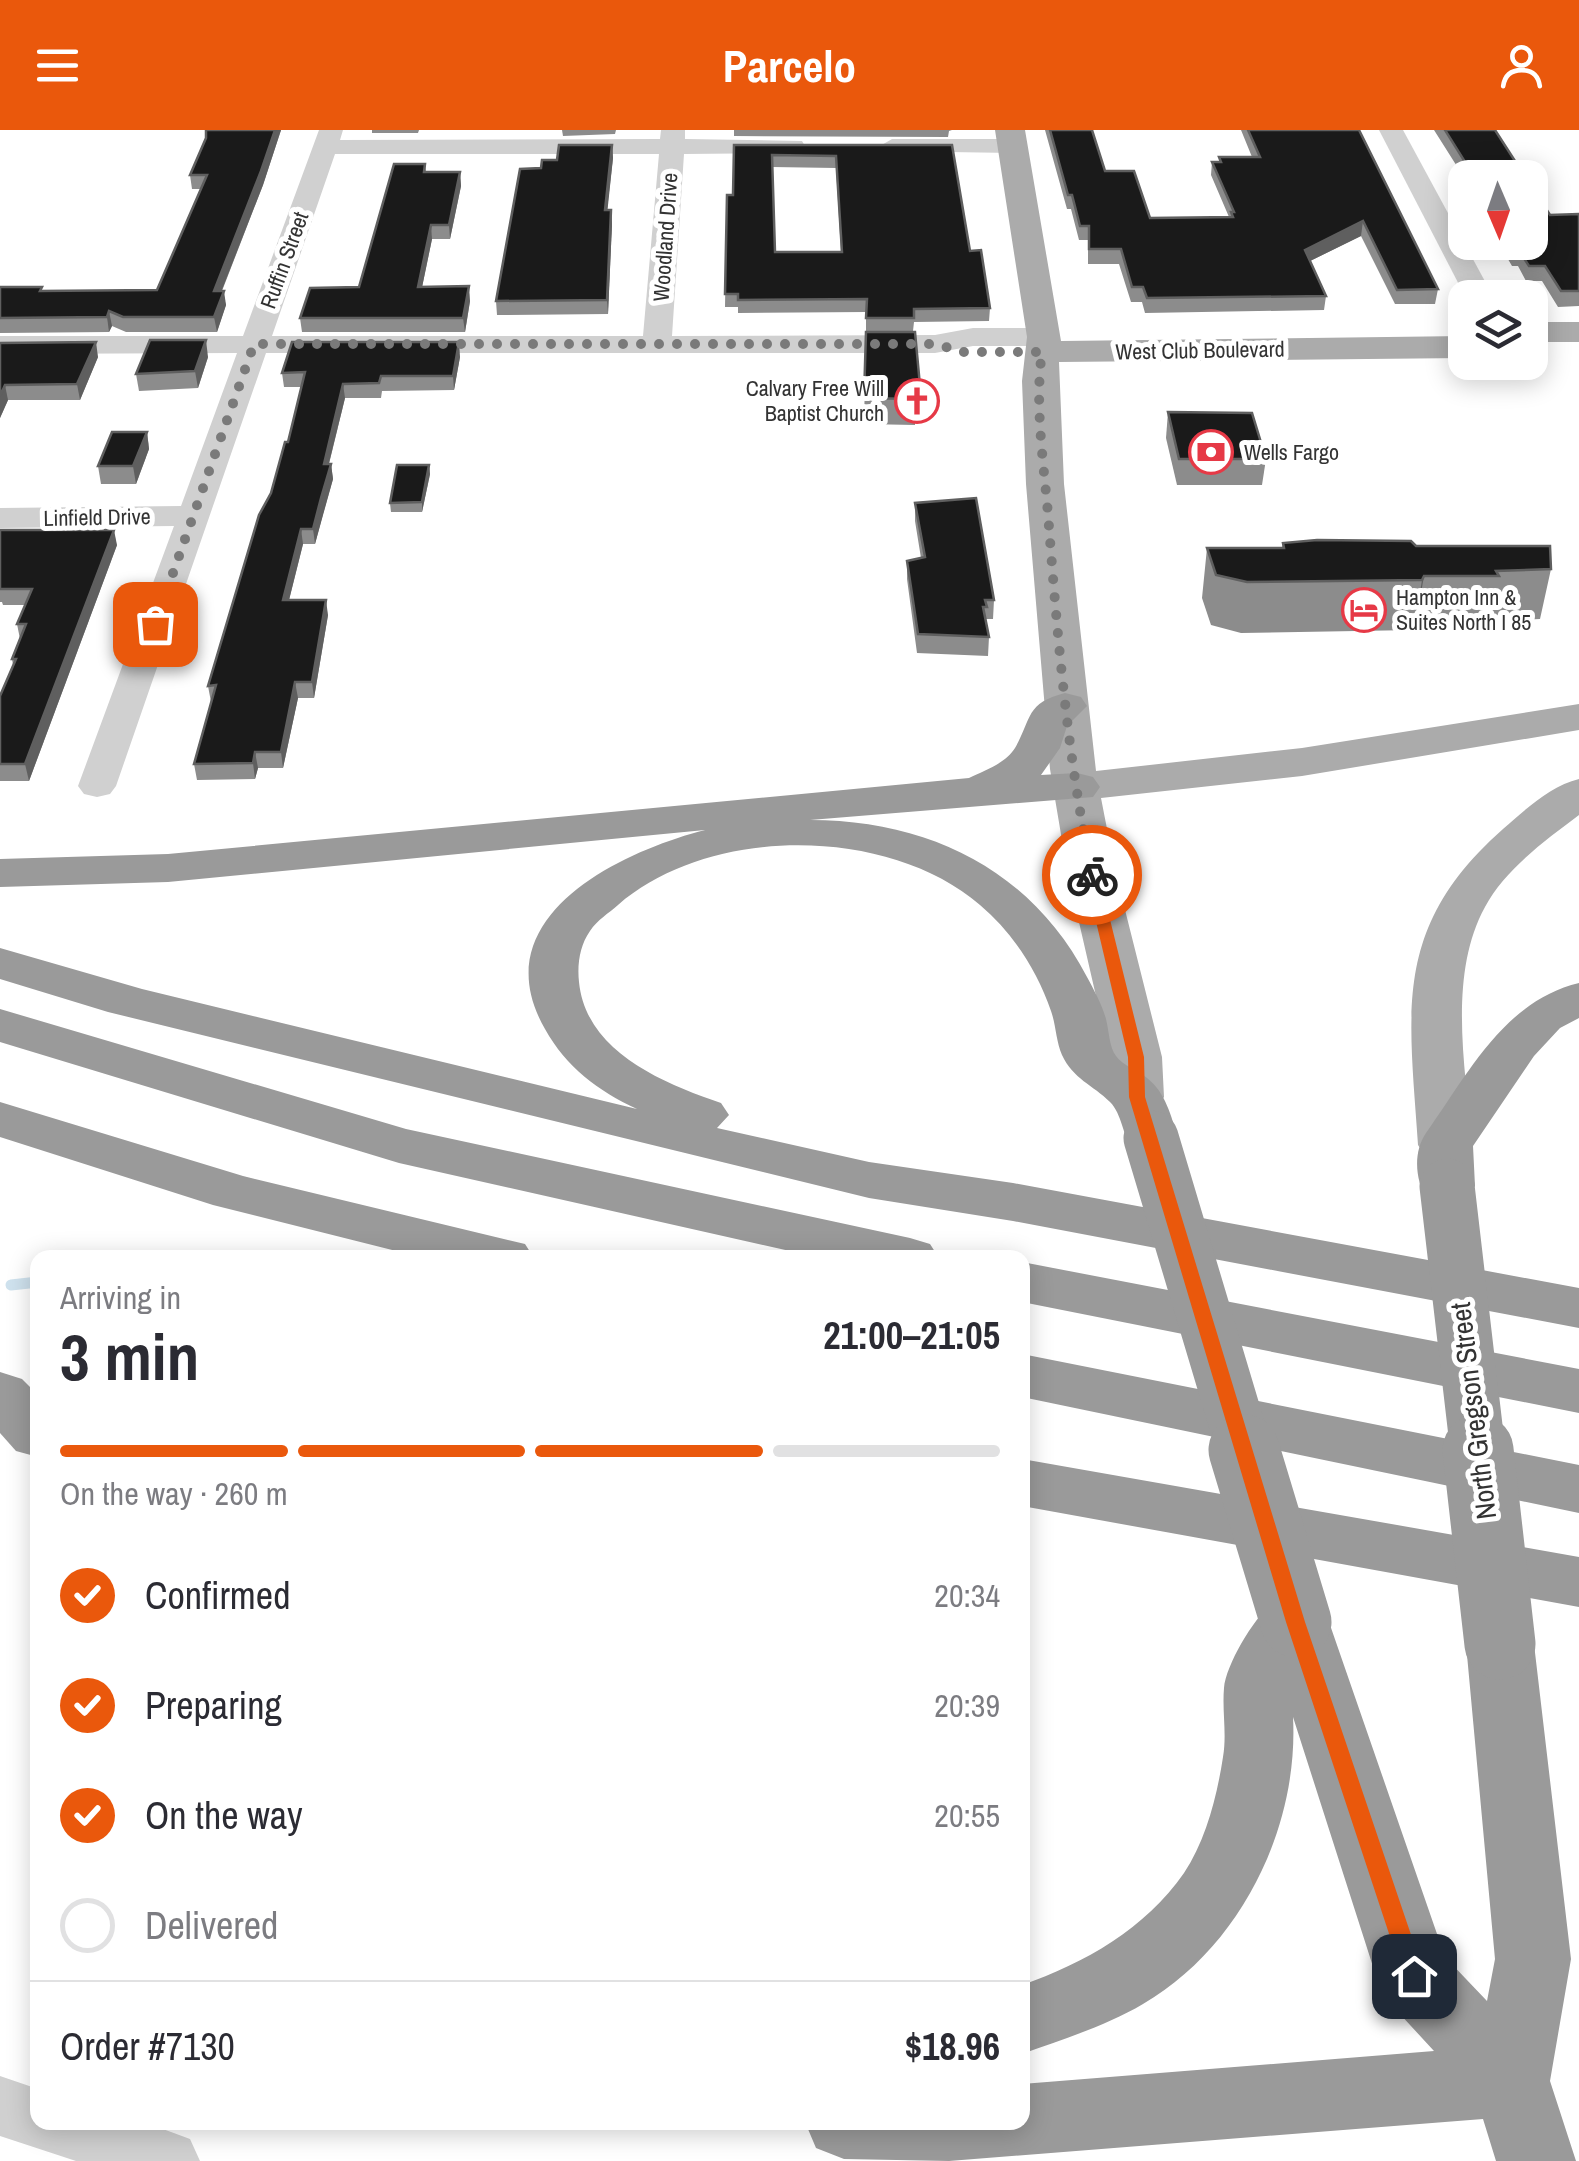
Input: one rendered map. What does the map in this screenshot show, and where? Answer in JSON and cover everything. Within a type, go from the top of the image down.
[{"type":"highway","points":[[980,790],[1010,776],[1034,758],[1041,747],[1046,721],[1065,706]]},
{"type":"highway","points":[[0,873],[168,868],[980,790],[1077,787]]},
{"type":"highway","points":[[1013,1202],[805,1148],[645,1093],[600,1064],[568,1028],[552,984],[557,944],[570,922],[600,891],[654,862],[689,849],[733,838],[829,835],[900,847],[952,865],[981,882],[1014,910],[1049,953],[1066,985],[1092,1062],[1144,1118],[1296,1622],[1414,1976],[1511,2082],[1536,2161]]},
{"type":"highway","points":[[0,963],[144,1005],[869,1180],[1013,1202],[1579,1308]]},
{"type":"highway","points":[[1446,1166],[1515,1045],[1542,1017],[1579,998]]},
{"type":"highway","points":[[0,1026],[399,1145],[874,1250]]},
{"type":"highway","points":[[0,1120],[233,1192],[472,1250]]},
{"type":"highway","name":"North Gregson Street","points":[[1446,1166],[1532,1958],[1511,2082]]},
{"type":"highway","points":[[1030,1284],[1579,1391]]},
{"type":"highway","points":[[1030,1377],[1579,1489]]},
{"type":"highway","points":[[0,1394],[30,1426]]},
{"type":"highway","points":[[1030,1483],[1579,1582]]},
{"type":"highway","points":[[1030,2017],[1092,1995],[1143,1965],[1171,1944],[1217,1888],[1234,1852],[1253,1792],[1261,1744],[1260,1674],[1296,1622]]},
{"type":"highway","points":[[1030,2119],[1511,2082]]},
{"type":"main road","points":[[1012,138],[1042,344],[1045,484],[1065,706],[1090,870],[1136,1057],[1144,1118]]},
{"type":"main road","name":"West Club Boulevard","points":[[1042,344],[1448,332]]},
{"type":"main road","points":[[1548,332],[1579,332]]},
{"type":"main road","name":"West Club Boulevard","points":[[1042,344],[1448,347]]},
{"type":"main road","points":[[1548,346],[1579,346]]},
{"type":"main road","points":[[1077,787],[1302,762],[1579,718]]},
{"type":"main road","name":"North Gregson Street","points":[[1446,1166],[1439,994],[1452,921],[1500,858],[1579,793]]},
{"type":"street","points":[[1390,130],[1470,280]]},
{"type":"street","points":[[328,138],[672,138],[824,146]]},
{"type":"street","name":"Ruffin Street","points":[[98,786],[100,731],[193,516],[328,138]]},
{"type":"street","name":"Woodland Drive","points":[[658,344],[672,138]]},
{"type":"street","points":[[861,146],[1012,138]]},
{"type":"street","name":"West Club Boulevard","points":[[0,345],[935,344],[964,352],[1042,344]]},
{"type":"street","name":"Linfield Drive","points":[[0,518],[193,516]]},
{"type":"street","points":[[100,731],[158,730]]},
{"type":"street","points":[[0,2106],[30,2115]]},
{"type":"street","points":[[74,2130],[167,2161]]},
{"type":"building","points":[[206,130],[275,130],[214,291],[224,291],[214,317],[123,317],[109,311],[107,317],[0,318],[0,287],[42,287],[40,291],[157,290],[207,175],[190,175]]},
{"type":"building","points":[[1050,130],[1092,130],[1105,171],[1134,171],[1150,218],[1233,217],[1212,162],[1221,162],[1219,157],[1260,157],[1248,130],[1359,130],[1438,289],[1397,290],[1363,221],[1305,250],[1326,296],[1147,298],[1143,287],[1132,287],[1121,249],[1089,249],[1089,226],[1080,226]]},
{"type":"building","points":[[1445,130],[1495,130],[1514,160],[1464,160]]},
{"type":"building","points":[[559,145],[612,145],[605,210],[611,210],[607,300],[496,301],[520,169],[541,168],[542,160],[557,160]]},
{"type":"building","points":[[734,145],[952,145],[970,251],[981,250],[990,308],[914,309],[914,318],[866,318],[867,299],[738,300],[738,294],[725,294],[727,195],[733,195]],"holes":[[[772,155],[836,156],[842,252],[775,252]]]},
{"type":"building","points":[[394,164],[425,164],[424,172],[460,172],[449,225],[431,225],[418,287],[469,286],[463,318],[300,318],[310,288],[359,287]]},
{"type":"building","points":[[1548,212],[1579,214],[1579,291],[1561,291],[1545,266],[1529,266],[1525,260],[1548,260]]},
{"type":"building","points":[[866,332],[915,332],[920,386],[915,386],[915,399],[864,398]]},
{"type":"building","points":[[150,340],[206,340],[195,371],[136,374]]},
{"type":"building","points":[[96,342],[77,384],[5,385],[0,396],[0,343]]},
{"type":"building","points":[[292,342],[459,342],[453,376],[381,376],[379,383],[343,384],[324,464],[331,464],[313,529],[301,529],[283,600],[326,600],[312,682],[295,682],[281,752],[255,752],[253,763],[194,764],[216,685],[208,686],[259,515],[271,493],[288,442],[305,372],[282,373]]},
{"type":"building","points":[[1168,412],[1252,413],[1266,459],[1179,459]]},
{"type":"building","points":[[112,432],[147,432],[133,466],[98,466]]},
{"type":"building","points":[[397,465],[429,465],[422,502],[390,503]]},
{"type":"building","points":[[976,498],[994,600],[985,600],[987,607],[983,607],[989,637],[918,634],[907,561],[925,557],[915,503]]},
{"type":"building","points":[[0,530],[114,530],[25,764],[0,764],[0,696],[16,659],[12,659],[26,624],[17,624],[32,589],[0,589]]},
{"type":"building","points":[[1411,541],[1416,546],[1550,546],[1551,569],[1496,571],[1499,576],[1424,576],[1422,580],[1247,582],[1216,575],[1207,548],[1284,548],[1283,543]]},
{"type":"waterway","points":[[11,1285],[30,1283]]},
{"type":"way so far","points":[[155,624],[254,344],[935,344],[964,352],[1042,352],[1045,484],[1054,599],[1065,706],[1092,875]]},
{"type":"place","name":"Calvary Free Will Baptist Church","points":[[917,401]]},
{"type":"place","name":"Wells Fargo","points":[[1211,452]]},
{"type":"place","name":"Hampton Inn & Suites North I 85","points":[[1364,610]]},
{"type":"route","points":[[1092,875],[1136,1057],[1137,1097],[1296,1622],[1414,1976]]}]
